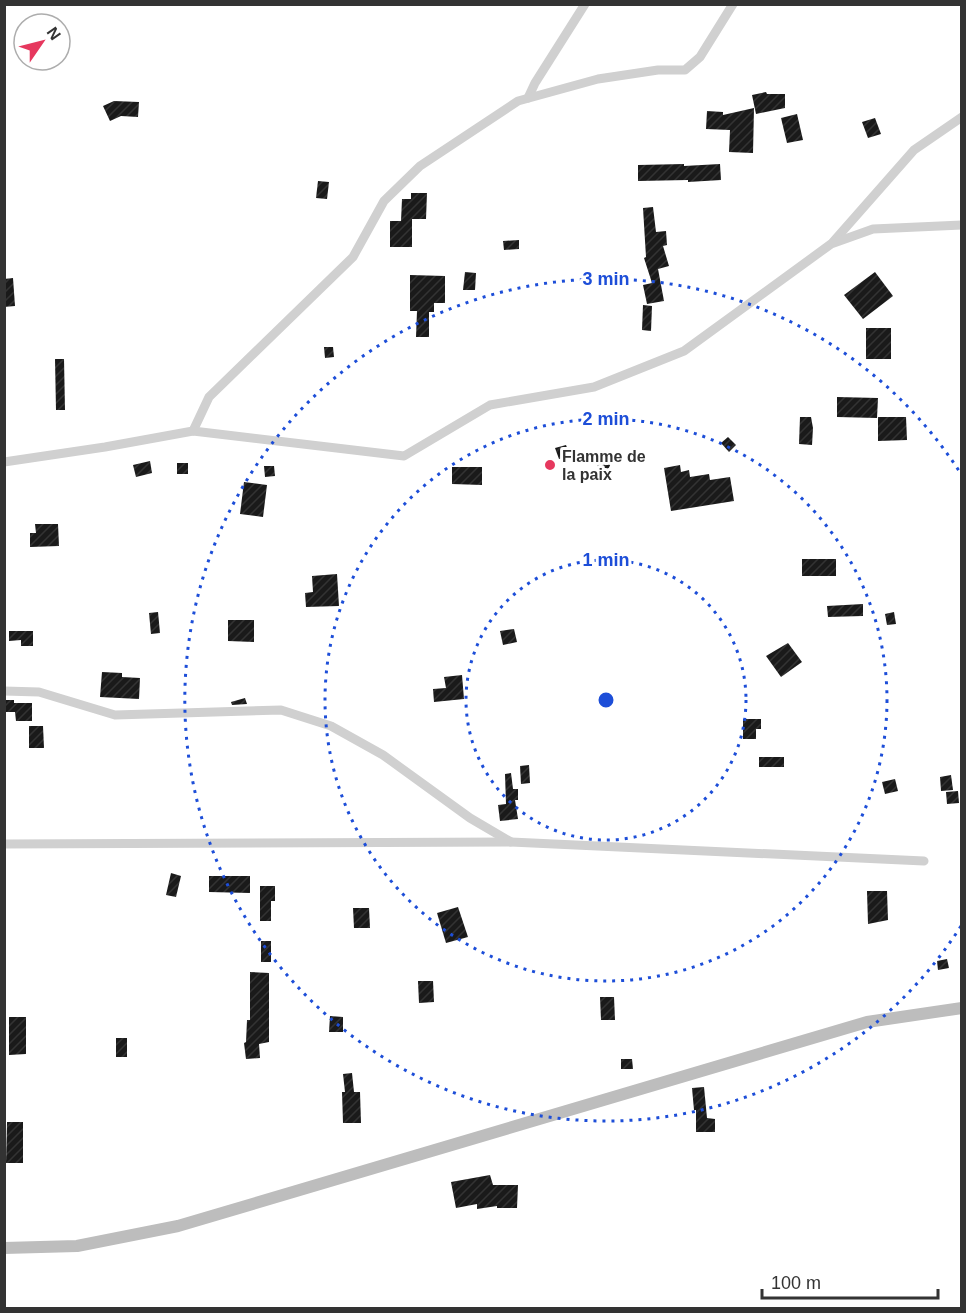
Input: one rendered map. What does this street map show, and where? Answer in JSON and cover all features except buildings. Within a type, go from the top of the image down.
[{"type":"main road","points":[[4,1248],[77,1246],[178,1226],[867,1022],[962,1008]]},
{"type":"street","points":[[528,98],[534,83],[585,4]]},
{"type":"street","points":[[193,431],[209,398],[353,257],[384,201],[420,166],[518,101],[598,79],[658,70],[685,70],[700,57],[733,4]]},
{"type":"street","points":[[4,462],[193,431],[404,456],[490,405],[594,387],[684,351],[831,244],[914,150],[962,117]]},
{"type":"street","points":[[831,244],[873,229],[962,225]]},
{"type":"street","points":[[4,691],[39,692],[115,715],[281,710],[331,726],[383,755],[470,818],[511,842]]},
{"type":"street","points":[[4,844],[511,842],[924,861]]},
{"type":"place","name":"Flamme de la paix","points":[[550,465]]}]
